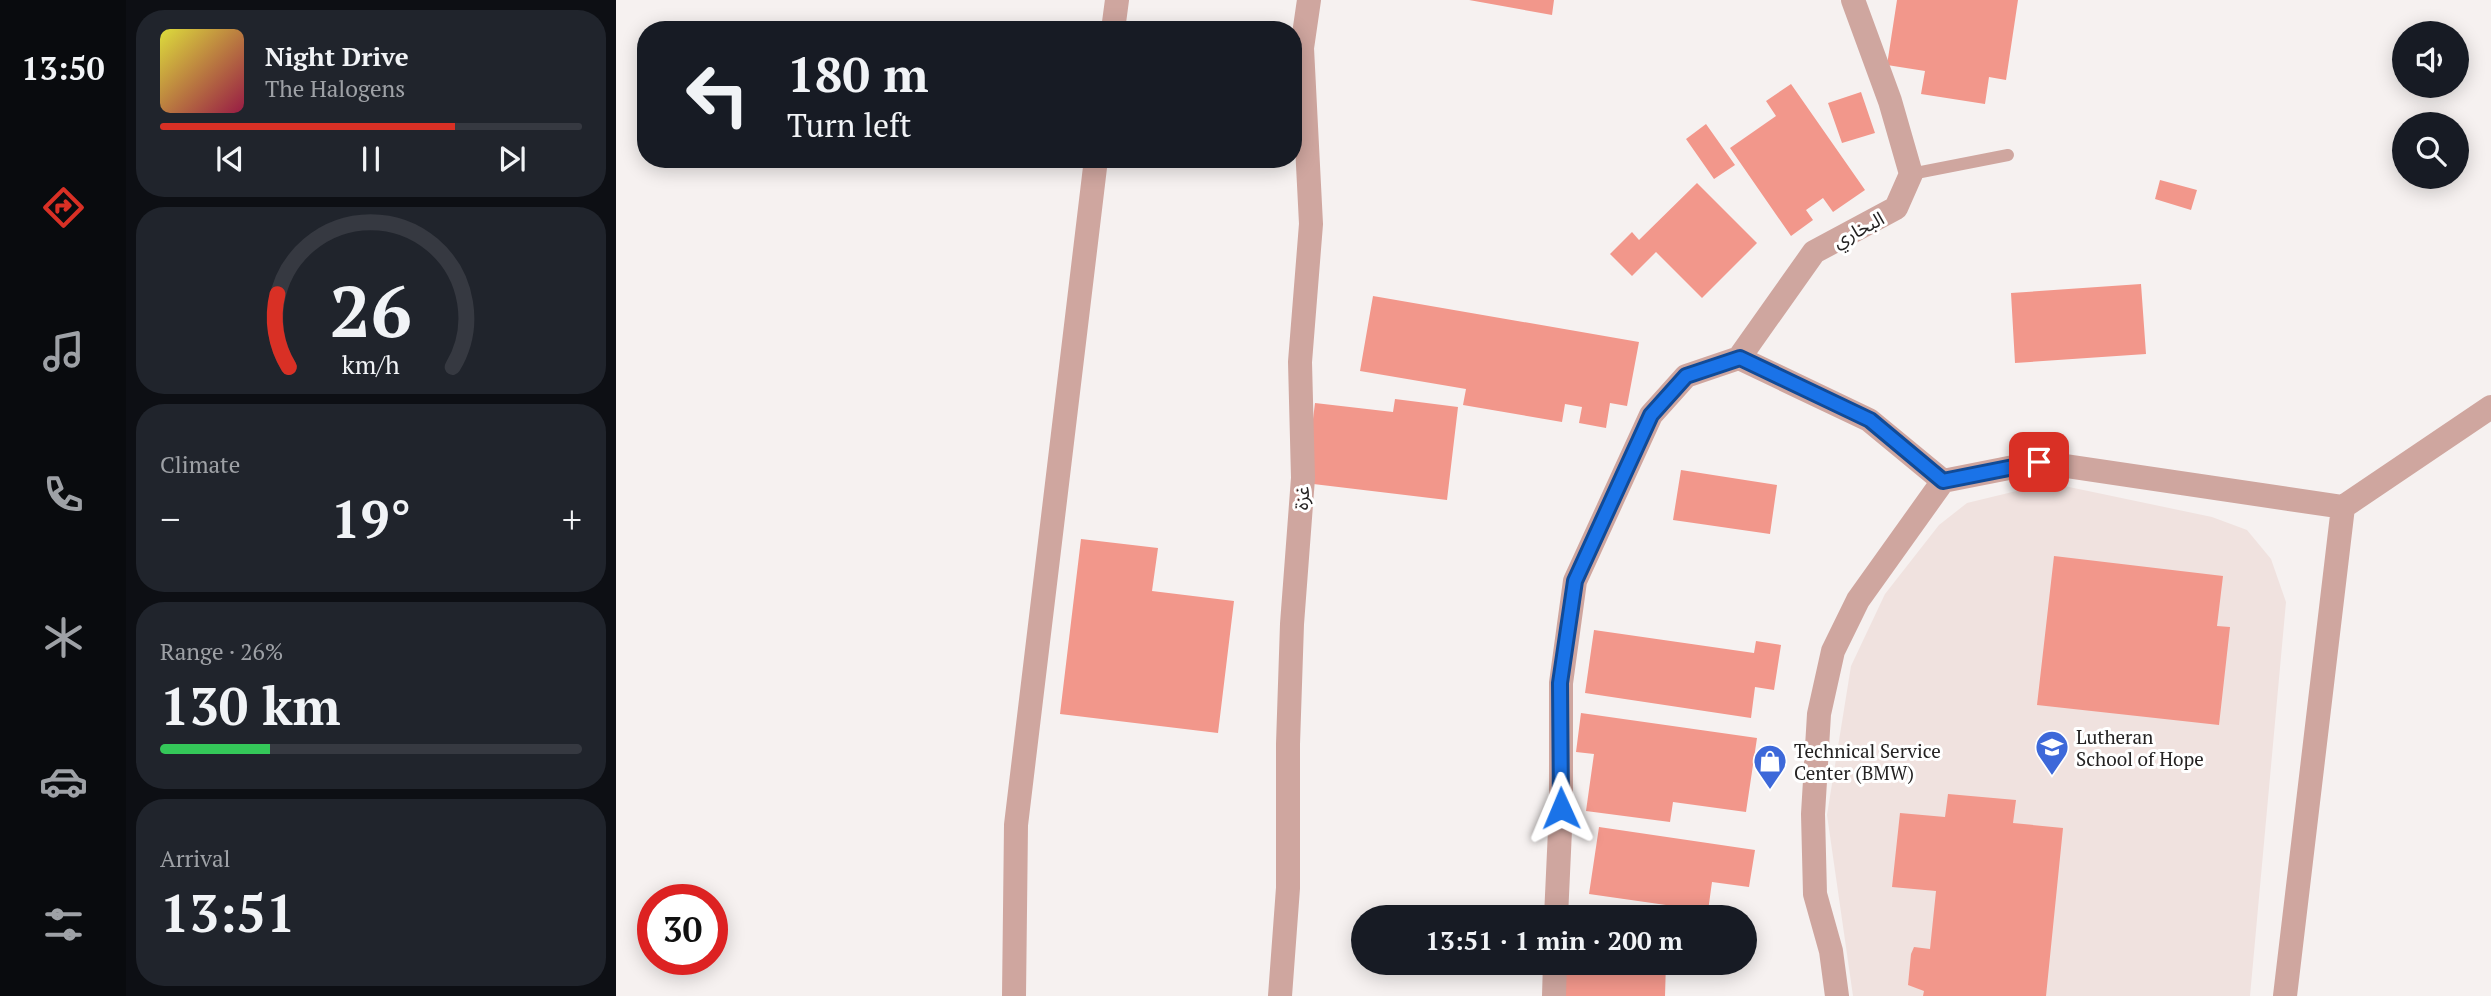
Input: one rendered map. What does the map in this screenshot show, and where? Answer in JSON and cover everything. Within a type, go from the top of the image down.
[{"type":"street","points":[[1114,21],[1117,0]]},
{"type":"street","name":"غزة","points":[[1280,996],[1288,888],[1288,744],[1292,624],[1303,478],[1300,362],[1311,224],[1302,48],[1309,0]]},
{"type":"street","points":[[1853,0],[1890,100],[1911,174]]},
{"type":"street","points":[[1014,996],[1016,825],[1095,168]]},
{"type":"street","name":"البخاري","points":[[1740,358],[1814,252],[1896,208],[1911,174]]},
{"type":"street","points":[[1557,905],[1561,808],[1560,683],[1575,581],[1651,415],[1686,376],[1740,358],[1870,420],[1943,481]]},
{"type":"street","points":[[1837,996],[1831,951],[1815,894],[1813,814],[1819,714],[1833,651],[1858,600],[1943,481],[2039,462],[2343,507],[2491,407]]},
{"type":"street","points":[[2285,996],[2343,507]]},
{"type":"street","points":[[1554,996],[1555,975]]},
{"type":"lane","points":[[1911,174],[2008,155]]},
{"type":"shaded area","name":"Lutheran School of Hope","points":[[2050,483],[2212,517],[2247,530],[2271,559],[2286,602],[2250,996],[1853,996],[1827,815],[1851,666],[1885,594],[1939,525],[1967,503]]},
{"type":"building","points":[[1469,0],[1554,0],[1552,15]]},
{"type":"building","points":[[1897,0],[2018,0],[2006,80],[1989,77],[1985,104],[1921,94],[1925,71],[1887,65]]},
{"type":"building","points":[[1791,84],[1865,190],[1833,212],[1823,198],[1806,210],[1813,220],[1791,236],[1730,148],[1776,116],[1766,101]]},
{"type":"building","points":[[1861,92],[1875,133],[1842,143],[1828,103]]},
{"type":"building","points":[[1706,124],[1735,165],[1714,179],[1686,139]]},
{"type":"building","points":[[2160,180],[2197,190],[2191,210],[2155,199]]},
{"type":"building","points":[[1697,183],[1757,243],[1702,298],[1656,252],[1632,276],[1610,254],[1632,232],[1639,240]]},
{"type":"building","points":[[2141,284],[2146,354],[2015,363],[2011,293]]},
{"type":"building","points":[[1373,296],[1639,342],[1627,406],[1610,403],[1606,428],[1579,423],[1582,407],[1565,404],[1562,422],[1463,405],[1466,389],[1360,371]]},
{"type":"building","points":[[1395,399],[1458,407],[1447,500],[1305,483],[1315,403],[1393,412]]},
{"type":"building","points":[[1681,470],[1777,485],[1770,534],[1673,520]]},
{"type":"building","points":[[1081,539],[1158,548],[1152,591],[1234,601],[1218,733],[1060,714]]},
{"type":"building","points":[[2054,556],[2223,576],[2217,626],[2230,627],[2219,725],[2037,705]]},
{"type":"building","points":[[1594,630],[1754,653],[1756,641],[1781,645],[1774,690],[1755,687],[1751,718],[1585,693]]},
{"type":"building","points":[[1581,713],[1757,738],[1746,812],[1673,802],[1670,822],[1586,811],[1594,754],[1576,752]]},
{"type":"building","points":[[1948,794],[2016,800],[2013,823],[2063,828],[2046,996],[1923,996],[1924,991],[1908,985],[1914,947],[1930,949],[1936,891],[1892,887],[1900,813],[1945,817]]},
{"type":"building","points":[[1599,827],[1755,850],[1749,887],[1712,882],[1709,905],[1666,905],[1589,894]]},
{"type":"building","points":[[1565,975],[1666,975],[1665,996],[1565,996]]},
{"type":"place","name":"Lutheran School of Hope","points":[[2052,777]]},
{"type":"place","name":"Technical Service Center (BMW)","points":[[1770,791]]},
{"type":"route","points":[[1561,808],[1560,683],[1575,581],[1651,415],[1686,376],[1740,358],[1870,420],[1943,481],[2039,462]]}]
